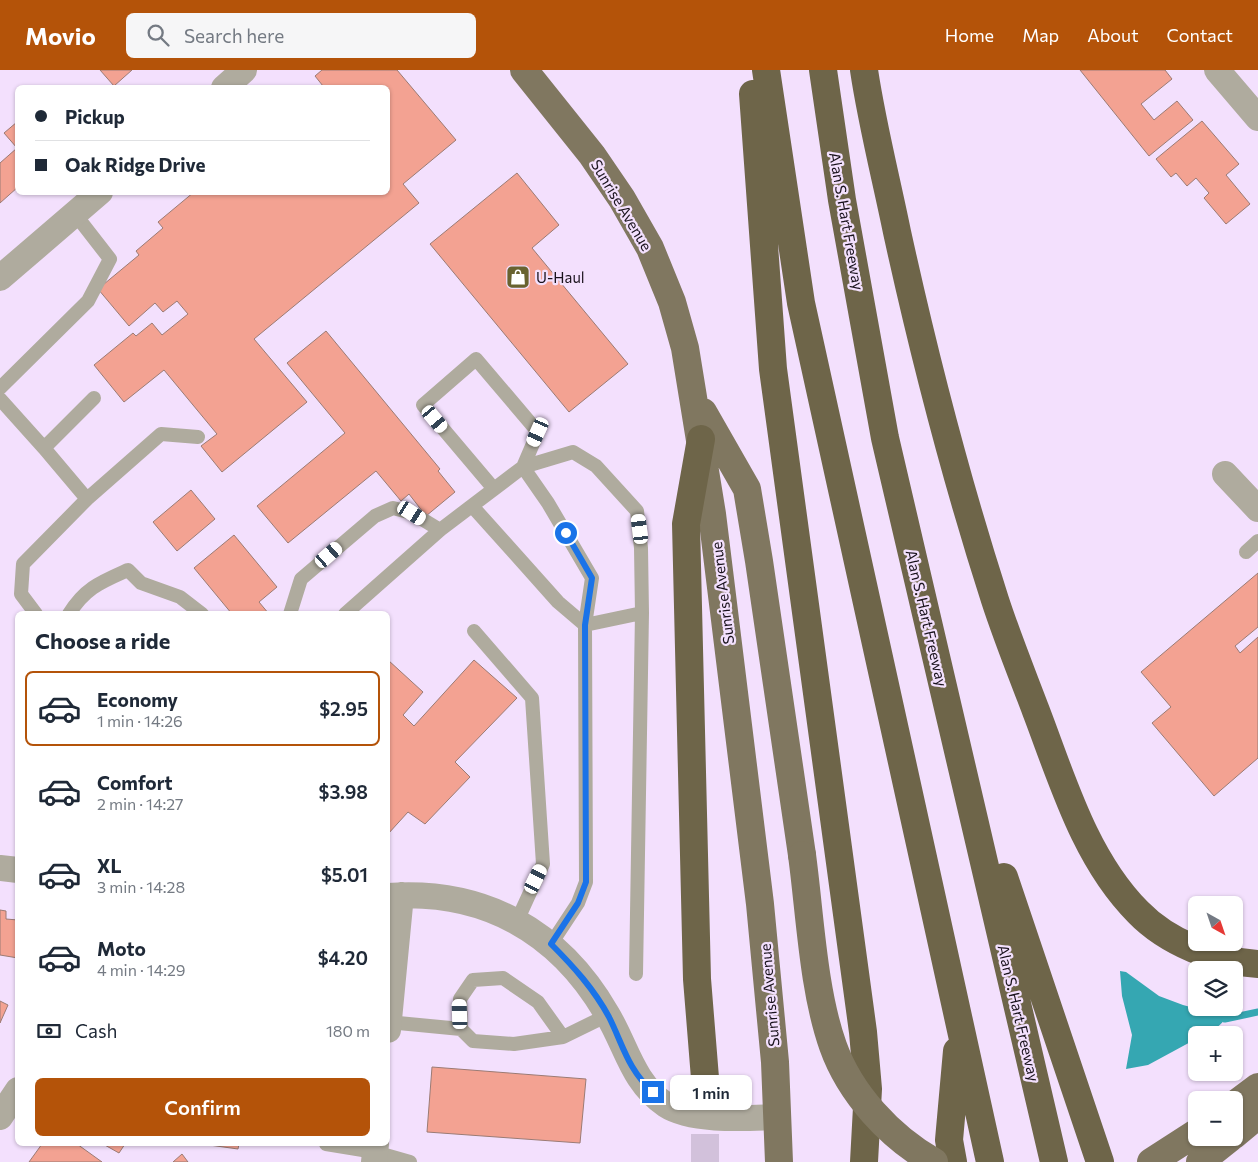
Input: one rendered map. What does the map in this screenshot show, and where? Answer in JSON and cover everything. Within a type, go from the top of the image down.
[{"type":"highway","points":[[752,70],[760,211],[773,369],[863,1032],[868,1088],[864,1162]]},
{"type":"highway","points":[[766,70],[801,304],[990,1162]]},
{"type":"highway","name":"Alan S. Hart Freeway","points":[[823,70],[842,200],[885,438],[1054,1162]]},
{"type":"highway","points":[[864,70],[909,288],[947,435],[995,601],[1070,802],[1091,848],[1138,912],[1173,939],[1206,953],[1238,963],[1258,964]]},
{"type":"highway","points":[[701,439],[686,524],[698,980],[705,1078]]},
{"type":"highway","points":[[942,685],[1038,983],[1100,1162]]},
{"type":"highway","points":[[953,1162],[949,1140],[959,1024]]},
{"type":"main road","name":"Sunrise Avenue","points":[[524,70],[592,155],[622,199],[650,248],[672,302],[686,348],[714,524],[760,904],[775,1062],[779,1162]]},
{"type":"main road","points":[[694,396],[747,489],[802,854],[822,1008],[834,1047],[850,1080],[874,1113],[895,1135],[934,1162]]},
{"type":"main road","points":[[1243,1098],[1258,1087]]},
{"type":"main road","points":[[1243,1128],[1258,1115]]},
{"type":"main road","points":[[1154,1160],[1188,1138]]},
{"type":"main road","points":[[1200,1162],[1220,1146]]},
{"type":"street","points":[[227,85],[244,70]]},
{"type":"street","points":[[1218,70],[1258,118]]},
{"type":"street","points":[[0,278],[97,195]]},
{"type":"street","points":[[1225,474],[1258,509]]},
{"type":"street","points":[[0,868],[15,870]]},
{"type":"street","points":[[390,983],[394,896],[461,900],[498,912],[533,930],[551,944],[586,981],[608,1015],[639,1079],[667,1105],[696,1115],[727,1118],[778,1117]]},
{"type":"street","points":[[0,1118],[15,1095]]},
{"type":"lane","points":[[0,388],[88,301],[110,259],[75,214]]},
{"type":"lane","points":[[494,489],[423,404],[476,359],[538,432],[522,467]]},
{"type":"lane","points":[[44,448],[94,398]]},
{"type":"lane","points":[[0,399],[87,499]]},
{"type":"lane","points":[[34,611],[22,594],[23,564],[87,499],[161,434],[198,437]]},
{"type":"lane","points":[[348,611],[440,530],[473,508],[522,467],[573,452],[596,466],[637,511],[642,548],[642,613],[636,974]]},
{"type":"lane","points":[[522,467],[548,503],[592,578],[585,625],[586,882],[580,899],[551,944]]},
{"type":"lane","points":[[291,611],[301,580],[375,516],[393,508],[412,513],[440,530]]},
{"type":"lane","points":[[473,508],[558,602],[585,625]]},
{"type":"lane","points":[[1246,552],[1258,541]]},
{"type":"lane","points":[[71,611],[79,597],[103,581],[128,570],[141,583],[180,597],[198,611]]},
{"type":"lane","points":[[585,625],[642,613]]},
{"type":"lane","points":[[474,631],[532,698],[543,864],[517,921]]},
{"type":"lane","points":[[461,1029],[460,999],[474,980],[503,978],[538,1002],[563,1037]]},
{"type":"lane","points":[[390,1026],[461,1029],[473,1041],[514,1044],[563,1037],[608,1015]]},
{"type":"lane","points":[[337,1146],[410,1162]]},
{"type":"shaded area","points":[[1120,971],[1126,972],[1159,996],[1188,1006],[1188,1016],[1224,1016],[1225,1019],[1218,1026],[1188,1026],[1188,1043],[1148,1065],[1126,1069],[1132,1035],[1122,996]]},
{"type":"building","points":[[100,70],[132,70],[115,85]]},
{"type":"building","points":[[322,70],[397,70],[456,140],[403,184],[419,203],[254,339],[307,402],[222,472],[201,446],[217,434],[164,370],[124,402],[94,365],[133,333],[136,336],[152,323],[162,335],[188,314],[177,301],[163,312],[155,303],[129,326],[98,289],[139,255],[136,251],[163,228],[158,222],[190,195],[390,195],[390,85],[322,85],[315,76]]},
{"type":"building","points":[[1080,70],[1165,70],[1172,79],[1141,104],[1154,120],[1177,101],[1193,120],[1149,156]]},
{"type":"building","points":[[1202,121],[1239,164],[1226,175],[1250,204],[1226,224],[1204,198],[1209,193],[1196,178],[1187,186],[1176,173],[1171,177],[1156,159]]},
{"type":"building","points":[[15,124],[15,146],[4,133]]},
{"type":"building","points":[[15,150],[15,190],[0,203],[0,163]]},
{"type":"building","points":[[517,173],[559,225],[532,248],[628,364],[569,412],[430,244]]},
{"type":"building","points":[[326,331],[440,469],[438,471],[455,492],[426,516],[409,494],[401,501],[376,471],[288,543],[257,506],[345,433],[287,363]]},
{"type":"building","points":[[191,490],[215,519],[177,551],[153,522]]},
{"type":"building","points":[[234,535],[277,587],[259,602],[266,611],[230,611],[194,568]]},
{"type":"building","points":[[1258,573],[1258,627],[1235,646],[1240,653],[1258,637],[1258,758],[1214,796],[1152,723],[1171,707],[1141,672]]},
{"type":"building","points":[[474,660],[517,698],[455,762],[470,777],[425,824],[408,812],[390,832],[390,662],[423,692],[403,715],[414,726]]},
{"type":"building","points":[[0,910],[6,911],[6,919],[15,920],[15,958],[0,955]]},
{"type":"building","points":[[0,1001],[8,1005],[0,1023]]},
{"type":"building","points":[[432,1067],[586,1079],[580,1143],[427,1132]]},
{"type":"building","points":[[41,1146],[80,1146],[102,1162],[29,1162]]},
{"type":"building","points":[[107,1146],[124,1146],[119,1153]]},
{"type":"building","points":[[216,1146],[239,1146],[238,1149]]},
{"type":"building","points":[[182,1154],[188,1162],[173,1162]]},
{"type":"waterway","points":[[1225,1019],[1258,1012]]},
{"type":"tunnel","points":[[705,1078],[705,1162]]},
{"type":"place","name":"U-Haul","points":[[518,277]]},
{"type":"route","points":[[566,533],[592,578],[585,625],[586,882],[578,903],[551,944],[586,981],[608,1015],[639,1079],[653,1092]]}]
